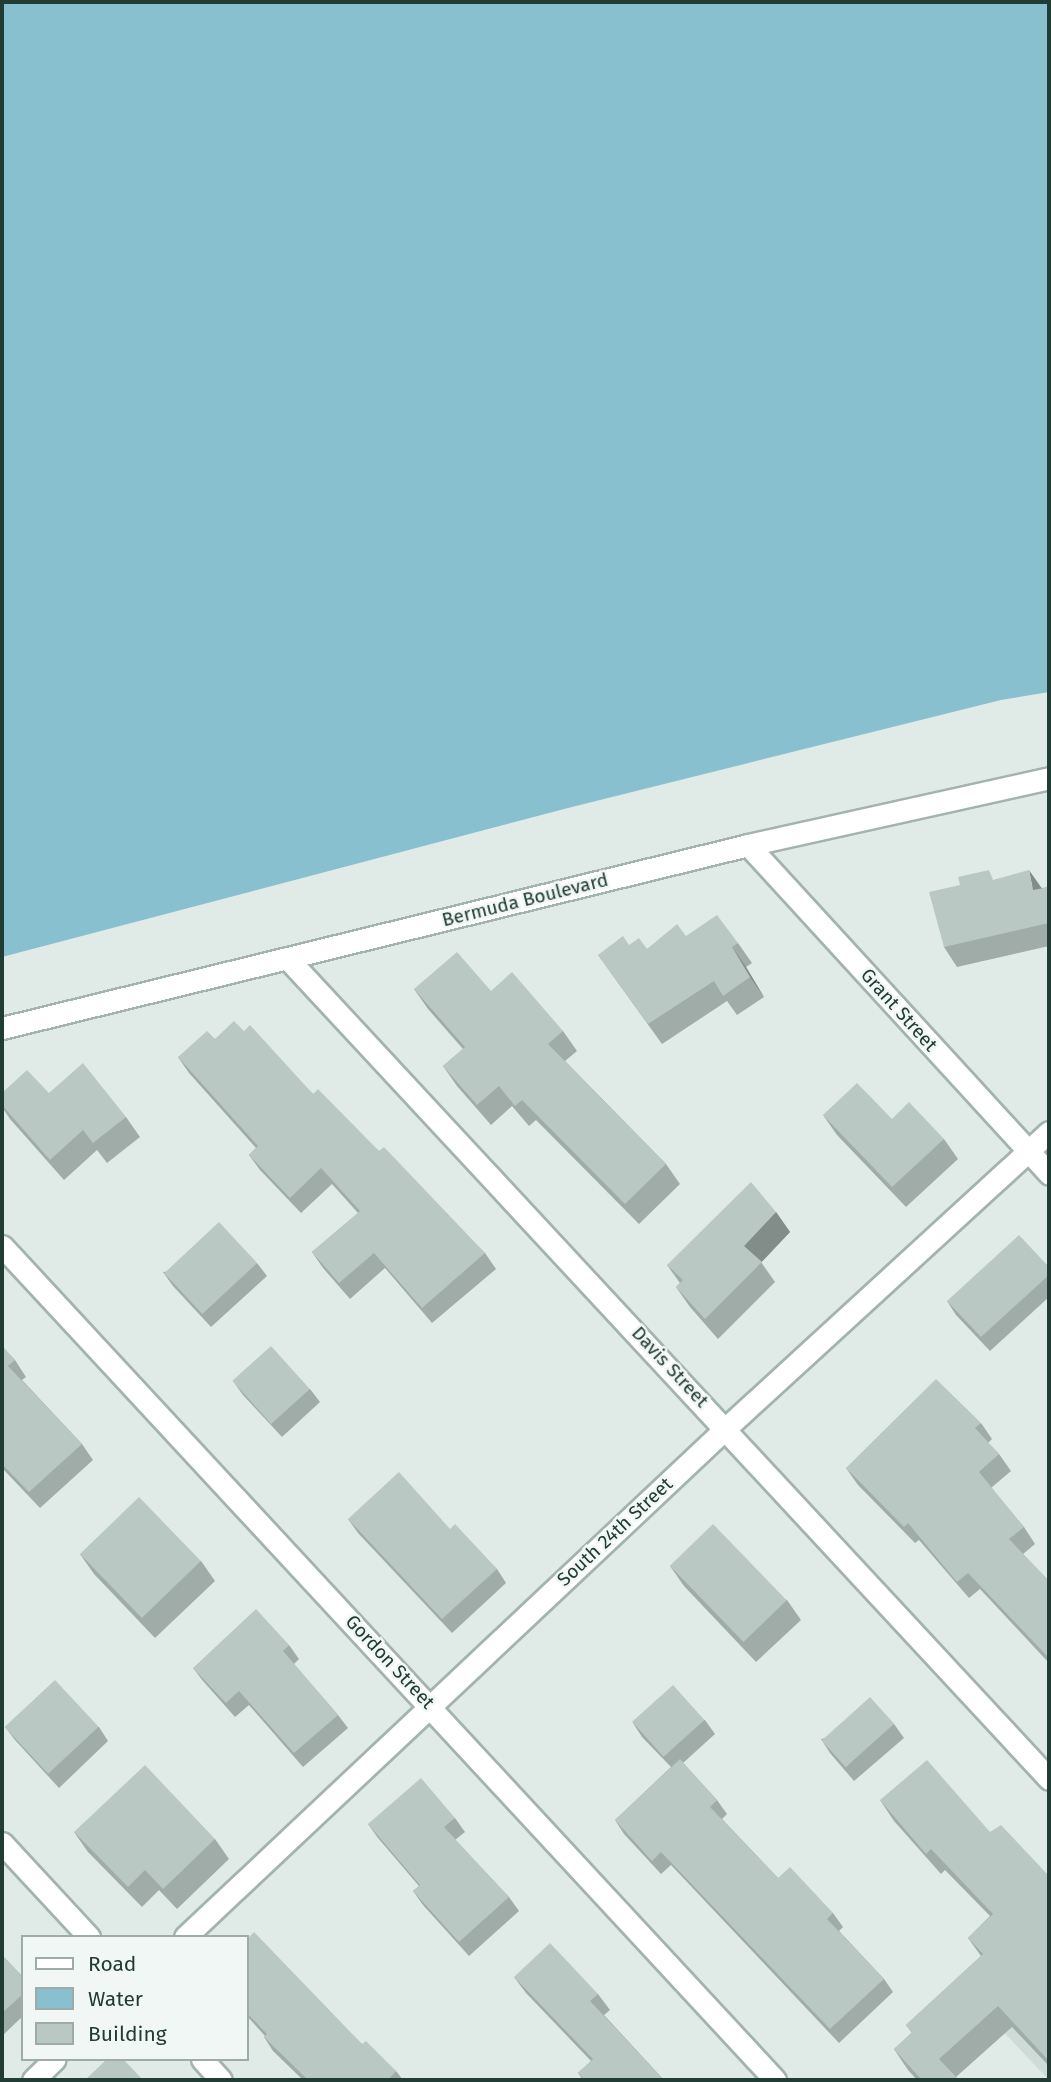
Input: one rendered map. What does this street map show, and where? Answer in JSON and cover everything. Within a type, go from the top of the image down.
[{"type":"street","name":"Bermuda Boulevard","points":[[2,1028],[748,845],[1049,778]]},
{"type":"street","name":"Grant Street","points":[[748,845],[1049,1174]]},
{"type":"street","name":"Davis Street","points":[[287,958],[1049,1779]]},
{"type":"street","name":"South 24th Street","points":[[187,1935],[726,1428],[1049,1132]]},
{"type":"street","name":"Gordon Street","points":[[2,1246],[431,1705],[775,2080]]},
{"type":"street","points":[[2,1843],[87,1935]]},
{"type":"street","points":[[33,2080],[53,2061]]},
{"type":"street","points":[[204,2061],[221,2080]]},
{"type":"shaded area","points":[[1049,1970],[1049,2080],[994,2022]]},
{"type":"water","points":[[2,2],[1049,2],[1049,692],[1001,700],[568,808],[2,957]]},
{"type":"building","points":[[989,870],[993,880],[1029,870],[1033,890],[1049,887],[1049,923],[944,947],[929,892],[960,885],[958,877]]},
{"type":"building","points":[[717,915],[738,943],[732,947],[750,977],[723,996],[714,981],[648,1024],[598,955],[623,936],[629,945],[639,938],[647,949],[677,924],[686,936]]},
{"type":"building","points":[[457,952],[491,991],[512,972],[563,1031],[548,1044],[666,1164],[625,1204],[522,1100],[515,1106],[499,1086],[477,1105],[443,1066],[465,1047],[414,989]]},
{"type":"building","points":[[234,1021],[244,1031],[250,1025],[313,1094],[318,1089],[379,1151],[384,1147],[485,1253],[422,1308],[374,1253],[339,1283],[312,1252],[360,1211],[321,1168],[290,1198],[249,1155],[258,1146],[178,1057],[207,1031],[215,1039]]},
{"type":"building","points":[[83,1063],[126,1117],[93,1143],[83,1130],[50,1160],[2,1105],[2,1093],[27,1070],[49,1093]]},
{"type":"building","points":[[857,1083],[892,1119],[909,1102],[944,1139],[892,1187],[823,1115]]},
{"type":"building","points":[[751,1182],[776,1212],[744,1246],[762,1262],[705,1319],[676,1287],[683,1280],[667,1265]]},
{"type":"building","points":[[219,1222],[257,1263],[202,1314],[164,1273]]},
{"type":"building","points":[[1019,1235],[1049,1267],[1049,1275],[981,1337],[947,1301]]},
{"type":"building","points":[[2,1346],[15,1360],[8,1366],[82,1444],[29,1492],[2,1464]]},
{"type":"building","points":[[271,1346],[310,1389],[271,1424],[232,1381]]},
{"type":"building","points":[[936,1379],[981,1423],[975,1428],[999,1454],[979,1472],[1024,1527],[1009,1539],[1049,1581],[1049,1658],[968,1573],[957,1582],[908,1523],[904,1527],[846,1468]]},
{"type":"building","points":[[399,1472],[450,1529],[455,1524],[497,1569],[442,1619],[348,1519]]},
{"type":"building","points":[[139,1497],[201,1561],[142,1618],[80,1554]]},
{"type":"building","points":[[713,1524],[787,1600],[743,1642],[670,1566]]},
{"type":"building","points":[[256,1609],[289,1645],[283,1651],[338,1715],[294,1753],[239,1691],[226,1703],[193,1668]]},
{"type":"building","points":[[55,1680],[99,1727],[48,1774],[5,1727]]},
{"type":"building","points":[[673,1685],[704,1720],[664,1757],[632,1722]]},
{"type":"building","points":[[870,1697],[894,1724],[846,1767],[822,1740]]},
{"type":"building","points":[[680,1759],[717,1800],[710,1807],[778,1878],[790,1867],[833,1913],[827,1919],[884,1979],[830,2029],[661,1852],[652,1861],[615,1820]]},
{"type":"building","points":[[927,1760],[990,1832],[1001,1825],[1049,1876],[1049,2061],[998,2006],[939,2059],[959,2080],[917,2080],[920,2078],[894,2049],[912,2032],[906,2025],[983,1954],[968,1938],[993,1914],[931,1849],[926,1854],[880,1800]]},
{"type":"building","points":[[145,1765],[215,1839],[163,1889],[145,1870],[128,1887],[74,1832]]},
{"type":"building","points":[[421,1778],[455,1818],[444,1827],[509,1897],[459,1942],[413,1891],[420,1885],[368,1824]]},
{"type":"building","points":[[254,1932],[362,2044],[366,2041],[396,2071],[388,2080],[308,2080],[264,2037],[267,2034],[248,2014],[248,1938]]},
{"type":"building","points":[[550,1943],[598,1994],[590,2001],[664,2080],[585,2080],[578,2073],[593,2059],[514,1977]]},
{"type":"building","points":[[2,1955],[21,1975],[21,1996],[2,2013]]},
{"type":"building","points":[[105,2061],[125,2061],[143,2080],[85,2080]]}]
